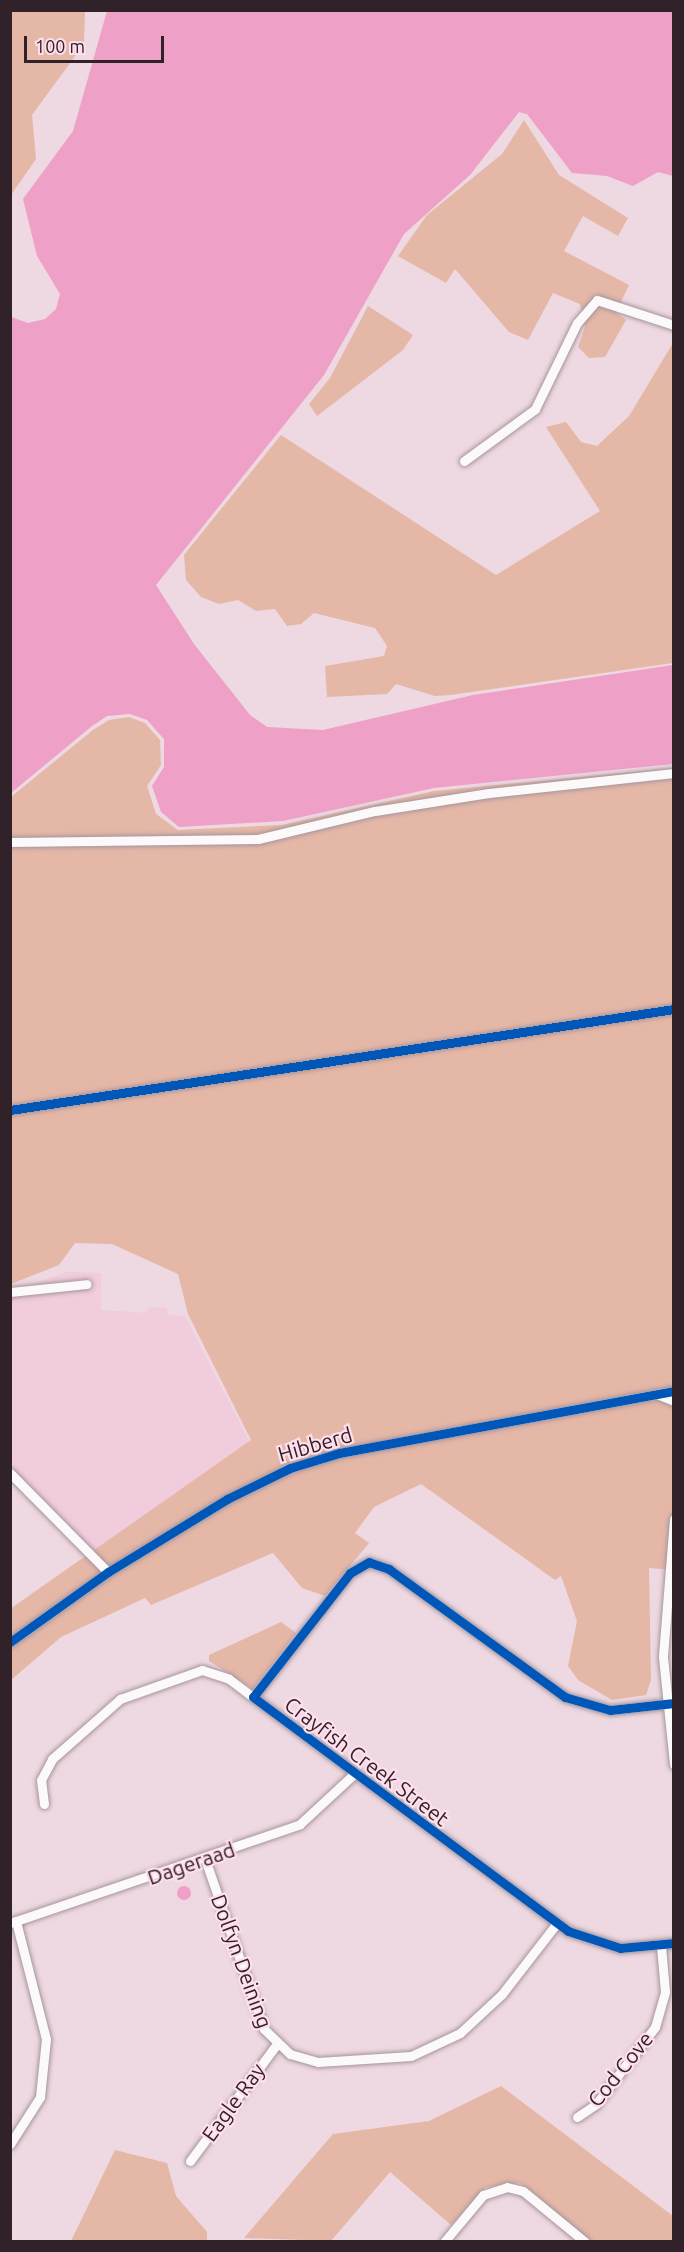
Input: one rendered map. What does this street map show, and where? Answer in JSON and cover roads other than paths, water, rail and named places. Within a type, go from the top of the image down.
[{"type":"street","points":[[464,461],[535,409],[577,323],[597,300],[674,325]]},
{"type":"street","points":[[10,842],[258,839],[375,811],[489,793],[674,773]]},
{"type":"street","points":[[10,1110],[674,1009]]},
{"type":"street","points":[[11,1292],[87,1284]]},
{"type":"street","name":"Hibberd","points":[[10,1642],[108,1572],[268,1478],[339,1453],[674,1391]]},
{"type":"street","points":[[657,1394],[674,1401]]},
{"type":"street","points":[[10,1473],[108,1572]]},
{"type":"street","points":[[674,1519],[670,1565],[669,1703],[674,1764]]},
{"type":"street","name":"Crayfish Creek Street","points":[[669,1703],[610,1710],[565,1697],[389,1569],[369,1562],[350,1573],[253,1698],[557,1923],[606,1946],[661,1946],[674,1943]]},
{"type":"street","points":[[44,1804],[41,1780],[52,1759],[120,1699],[202,1670],[229,1679],[253,1698]]},
{"type":"street","name":"Dageraad","points":[[13,1922],[205,1859],[300,1824],[354,1774]]},
{"type":"street","name":"Dolfyn Deining","points":[[205,1859],[258,2018],[276,2044],[318,2062],[386,2060],[424,2053],[493,2005],[557,1923]]},
{"type":"street","points":[[10,2144],[40,2097],[46,2046],[13,1922]]},
{"type":"street","name":"Cod Cove","points":[[577,2117],[596,2104],[655,2027],[664,1992],[661,1946]]},
{"type":"street","name":"Eagle Ray","points":[[190,2161],[276,2044]]},
{"type":"street","points":[[444,2241],[483,2195],[507,2187],[523,2191],[585,2241]]}]
